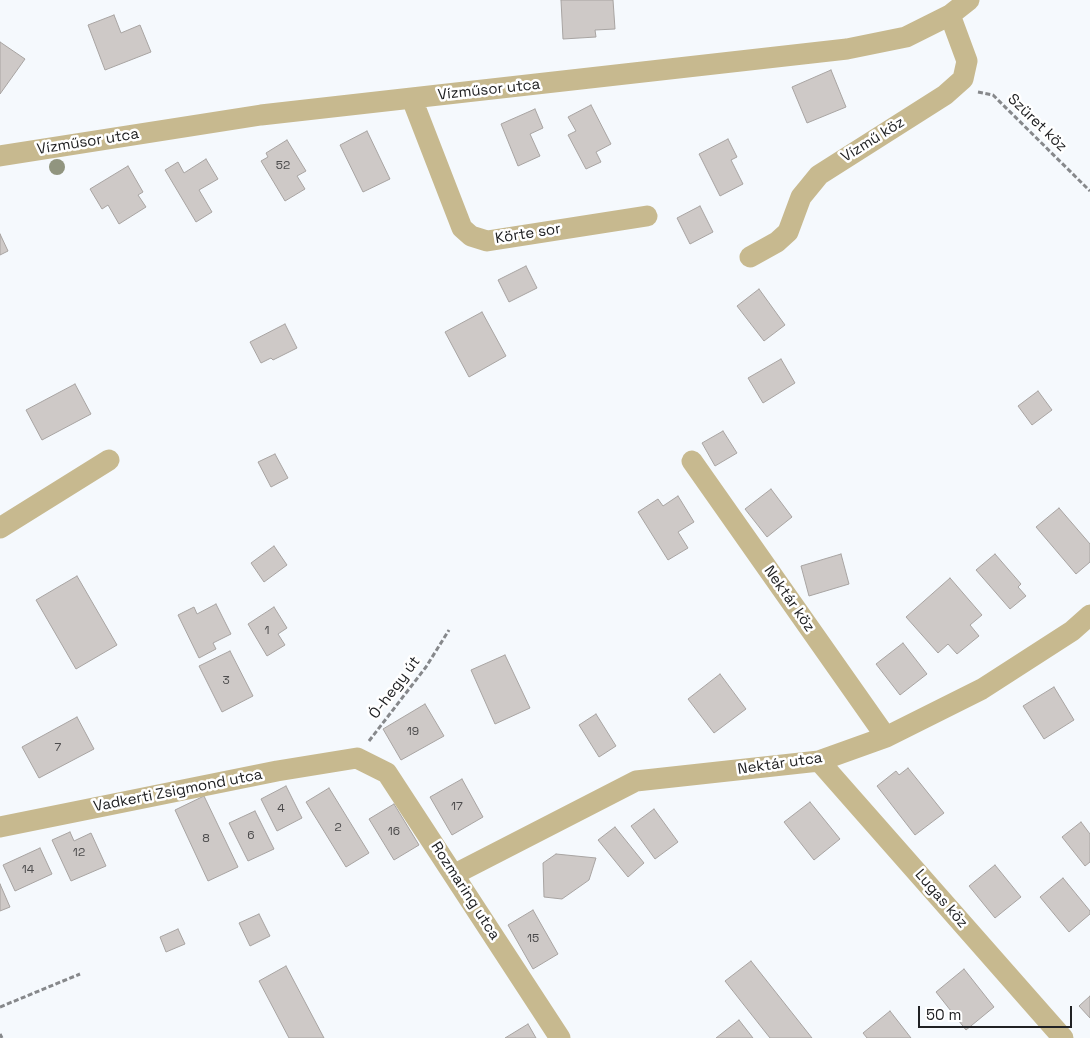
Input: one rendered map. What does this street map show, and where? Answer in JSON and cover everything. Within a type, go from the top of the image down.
[{"type":"street","name":"Vízműsor utca","points":[[0,156],[261,115],[848,49],[906,37],[950,15],[969,0]]},
{"type":"street","points":[[950,15],[967,61],[963,79]]},
{"type":"street","name":"Vízmű köz","points":[[750,257],[777,242],[788,232],[801,197],[819,176],[945,95],[963,79]]},
{"type":"street","name":"Körte sor","points":[[412,98],[462,228],[472,236],[487,241],[647,216]]},
{"type":"street","points":[[0,528],[109,460]]},
{"type":"street","name":"Nektár köz","points":[[692,462],[886,737]]},
{"type":"street","name":"Nektár utca","points":[[455,874],[636,781],[819,761],[886,737],[982,689],[1072,631],[1090,616]]},
{"type":"street","name":"Vadkerti Zsigmond utca","points":[[0,827],[277,771],[357,758]]},
{"type":"street","name":"Rozmaring utca","points":[[357,758],[387,773],[455,874],[560,1038]]},
{"type":"street","name":"Lugas köz","points":[[819,761],[1064,1038]]},
{"type":"path","name":"Szüret köz","points":[[963,79],[977,91],[993,95],[1090,191]]},
{"type":"path","name":"Ó-hegy út","points":[[357,758],[426,666],[449,630]]},
{"type":"path","points":[[0,1007],[80,974]]},
{"type":"path","points":[[0,1034],[2,1038]]},
{"type":"building","points":[[561,0],[613,0],[615,29],[595,30],[596,37],[563,39]]},
{"type":"building","points":[[114,15],[121,33],[140,25],[151,52],[105,70],[88,25]]},
{"type":"building","points":[[0,42],[25,59],[0,94]]},
{"type":"building","points":[[831,70],[846,107],[807,123],[792,87]]},
{"type":"building","points":[[591,105],[611,144],[596,152],[601,162],[586,169],[568,135],[576,131],[568,117]]},
{"type":"building","points":[[535,109],[543,128],[530,134],[540,156],[518,166],[501,124]]},
{"type":"building","points":[[367,131],[390,179],[363,192],[340,145]]},
{"type":"building","points":[[728,139],[737,157],[731,160],[743,184],[720,196],[699,154]]},
{"type":"building","points":[[287,140],[306,171],[297,176],[305,189],[285,201],[261,161],[268,157],[266,153]]},
{"type":"building","points":[[206,159],[218,179],[199,190],[212,212],[196,222],[165,170],[178,162],[184,173]]},
{"type":"building","points":[[128,166],[143,192],[138,195],[146,207],[119,224],[108,205],[102,209],[90,189]]},
{"type":"building","points":[[700,206],[713,232],[690,244],[677,218]]},
{"type":"building","points":[[0,234],[8,251],[0,255]]},
{"type":"building","points":[[526,266],[537,288],[509,302],[498,280]]},
{"type":"building","points":[[759,289],[785,325],[764,341],[737,306]]},
{"type":"building","points":[[482,312],[506,356],[469,377],[445,332]]},
{"type":"building","points":[[285,324],[297,348],[273,360],[271,358],[261,363],[250,342]]},
{"type":"building","points":[[781,359],[795,383],[763,403],[748,378]]},
{"type":"building","points":[[75,384],[91,414],[42,440],[26,410]]},
{"type":"building","points":[[1038,391],[1052,410],[1032,425],[1018,406]]},
{"type":"building","points":[[723,431],[737,453],[715,466],[702,443]]},
{"type":"building","points":[[275,454],[288,478],[271,487],[258,462]]},
{"type":"building","points":[[771,489],[792,517],[767,537],[745,509]]},
{"type":"building","points":[[678,496],[694,522],[678,532],[688,548],[668,560],[638,512],[658,499],[663,506]]},
{"type":"building","points":[[1059,508],[1090,544],[1090,562],[1076,574],[1036,527]]},
{"type":"building","points":[[274,546],[287,565],[264,582],[251,563]]},
{"type":"building","points":[[841,554],[849,584],[809,596],[801,566]]},
{"type":"building","points":[[995,554],[1021,584],[1018,587],[1026,596],[1010,609],[976,570]]},
{"type":"building","points":[[77,576],[117,645],[76,669],[36,600]]},
{"type":"building","points":[[950,578],[982,615],[970,625],[979,636],[957,654],[948,644],[938,653],[906,617]]},
{"type":"building","points":[[216,604],[231,634],[213,643],[216,649],[199,658],[178,615],[194,607],[197,614]]},
{"type":"building","points":[[274,607],[287,628],[278,634],[285,645],[267,656],[248,624]]},
{"type":"building","points":[[903,643],[927,674],[900,695],[876,664]]},
{"type":"building","points":[[230,651],[253,696],[222,712],[199,666]]},
{"type":"building","points":[[505,655],[530,708],[495,724],[471,670]]},
{"type":"building","points":[[720,674],[746,709],[714,733],[688,699]]},
{"type":"building","points":[[1054,687],[1074,720],[1044,739],[1023,706]]},
{"type":"building","points":[[425,704],[444,736],[401,760],[383,729]]},
{"type":"building","points":[[596,714],[616,746],[599,757],[579,725]]},
{"type":"building","points":[[77,717],[94,749],[39,778],[22,747]]},
{"type":"building","points":[[908,768],[944,813],[915,835],[877,786],[896,771],[899,775]]},
{"type":"building","points":[[462,779],[483,817],[452,835],[430,797]]},
{"type":"building","points":[[286,786],[302,818],[277,831],[261,799]]},
{"type":"building","points":[[329,788],[369,853],[346,867],[306,802]]},
{"type":"building","points":[[204,796],[238,867],[208,881],[175,810]]},
{"type":"building","points":[[810,802],[840,839],[814,860],[784,822]]},
{"type":"building","points":[[394,804],[419,845],[394,860],[369,819]]},
{"type":"building","points":[[654,809],[678,842],[655,859],[631,826]]},
{"type":"building","points":[[255,811],[274,849],[248,861],[229,823]]},
{"type":"building","points":[[1081,822],[1090,834],[1090,862],[1085,866],[1062,837]]},
{"type":"building","points":[[615,827],[644,863],[628,877],[598,840]]},
{"type":"building","points":[[70,832],[74,841],[91,833],[106,866],[71,881],[52,840]]},
{"type":"building","points":[[40,848],[52,874],[15,891],[3,865]]},
{"type":"building","points":[[556,854],[596,858],[589,880],[562,899],[544,897],[543,863]]},
{"type":"building","points":[[995,865],[1021,897],[995,918],[969,886]]},
{"type":"building","points":[[1063,878],[1090,911],[1090,914],[1069,932],[1040,897]]},
{"type":"building","points":[[0,884],[10,907],[0,911]]},
{"type":"building","points":[[533,910],[558,954],[533,969],[508,925]]},
{"type":"building","points":[[259,914],[270,936],[250,946],[239,923]]},
{"type":"building","points":[[178,929],[185,944],[166,952],[160,937]]},
{"type":"building","points":[[751,961],[812,1038],[770,1038],[725,981]]},
{"type":"building","points":[[286,966],[324,1038],[289,1038],[259,981]]},
{"type":"building","points":[[964,969],[994,1007],[966,1030],[936,992]]},
{"type":"building","points":[[1090,996],[1090,1018],[1079,1006]]},
{"type":"building","points":[[890,1011],[911,1038],[867,1038],[863,1033]]},
{"type":"building","points":[[739,1020],[753,1038],[716,1038]]},
{"type":"building","points":[[528,1024],[536,1038],[505,1038]]}]
